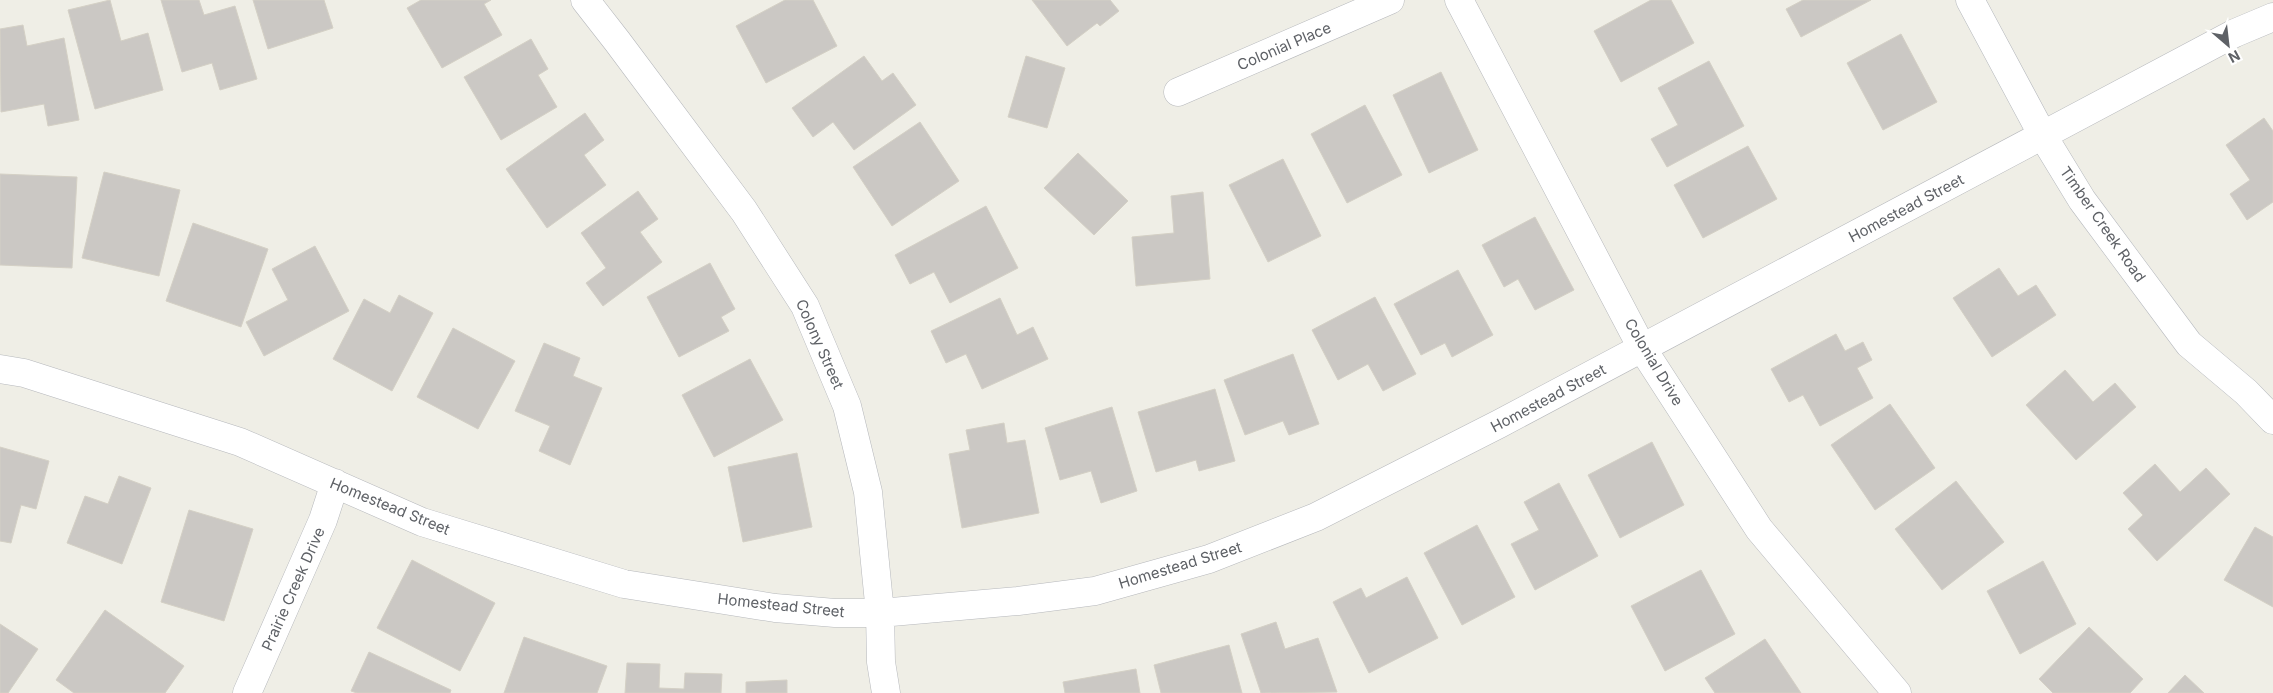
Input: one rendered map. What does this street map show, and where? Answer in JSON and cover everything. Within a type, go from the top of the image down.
[{"type":"street","name":"Colony Street","points":[[585,0],[744,211],[805,306],[847,406],[868,492],[880,613],[881,662],[886,693]]},
{"type":"street","name":"Colonial Place","points":[[1178,92],[1390,0]]},
{"type":"street","name":"Colonial Drive","points":[[1459,0],[1642,348],[1759,529],[1889,686],[1897,693]]},
{"type":"street","name":"Timber Creek Road","points":[[1970,0],[2042,136],[2082,200],[2189,344],[2246,392],[2273,420]]},
{"type":"street","name":"Homestead Street","points":[[0,369],[24,373],[240,442],[422,522],[624,584],[776,608],[835,613],[880,613],[1018,601],[1095,591],[1209,559],[1316,517],[1642,348],[2234,34],[2273,17]]},
{"type":"street","name":"Prairie Creek Drive","points":[[247,693],[323,520],[335,483]]},
{"type":"building","points":[[110,0],[121,41],[148,33],[163,90],[95,109],[68,10]]},
{"type":"building","points":[[161,0],[199,0],[204,15],[235,6],[257,79],[220,90],[212,63],[182,72]]},
{"type":"building","points":[[253,0],[324,0],[333,28],[268,49]]},
{"type":"building","points":[[421,0],[491,0],[484,4],[502,35],[442,68],[407,8]]},
{"type":"building","points":[[785,0],[813,0],[837,46],[766,83],[736,26]]},
{"type":"building","points":[[1032,0],[1110,0],[1119,11],[1100,26],[1097,23],[1067,46]]},
{"type":"building","points":[[1651,0],[1671,0],[1694,43],[1621,82],[1594,31]]},
{"type":"building","points":[[1803,0],[1871,0],[1801,37],[1786,9]]},
{"type":"building","points":[[23,25],[27,46],[64,38],[79,120],[48,126],[44,104],[1,112],[0,29]]},
{"type":"building","points":[[1901,34],[1937,102],[1883,130],[1847,63]]},
{"type":"building","points":[[531,39],[548,69],[538,75],[557,107],[501,140],[464,77]]},
{"type":"building","points":[[864,56],[882,81],[893,73],[916,105],[854,150],[833,122],[813,137],[792,108]]},
{"type":"building","points":[[1026,56],[1065,68],[1047,128],[1008,117]]},
{"type":"building","points":[[1709,61],[1744,126],[1667,167],[1651,139],[1678,125],[1658,88]]},
{"type":"building","points":[[1441,72],[1478,150],[1429,173],[1393,95]]},
{"type":"building","points":[[1365,105],[1402,175],[1347,203],[1311,134]]},
{"type":"building","points":[[585,113],[604,140],[584,155],[606,185],[547,228],[506,169]]},
{"type":"building","points":[[2264,118],[2273,131],[2273,202],[2247,220],[2230,194],[2250,180],[2226,145]]},
{"type":"building","points":[[920,122],[959,181],[892,226],[853,167]]},
{"type":"building","points":[[1748,146],[1777,199],[1703,238],[1674,185]]},
{"type":"building","points":[[1078,153],[1128,201],[1094,235],[1044,188]]},
{"type":"building","points":[[1283,159],[1321,236],[1268,262],[1229,185]]},
{"type":"building","points":[[104,172],[180,190],[159,276],[82,258]]},
{"type":"building","points":[[0,174],[77,177],[72,268],[0,265]]},
{"type":"building","points":[[638,191],[658,219],[640,232],[662,262],[603,306],[586,283],[606,268],[581,233]]},
{"type":"building","points":[[1203,192],[1210,279],[1136,286],[1132,237],[1174,233],[1171,196]]},
{"type":"building","points":[[986,206],[1018,268],[950,303],[934,272],[910,284],[895,255]]},
{"type":"building","points":[[1535,217],[1574,290],[1535,310],[1518,279],[1504,287],[1482,245]]},
{"type":"building","points":[[193,223],[268,249],[241,327],[166,301]]},
{"type":"building","points":[[315,246],[349,311],[264,356],[246,322],[288,300],[272,269]]},
{"type":"building","points":[[710,263],[735,309],[721,317],[729,331],[679,357],[647,297]]},
{"type":"building","points":[[1999,268],[2018,296],[2036,285],[2056,315],[1992,357],[1953,298]]},
{"type":"building","points":[[1458,270],[1493,335],[1452,357],[1445,343],[1421,355],[1394,304]]},
{"type":"building","points":[[399,295],[433,313],[392,391],[333,359],[364,299],[390,313]]},
{"type":"building","points":[[1375,297],[1416,374],[1383,391],[1368,364],[1338,380],[1312,330]]},
{"type":"building","points":[[1000,298],[1017,335],[1033,327],[1048,359],[982,389],[966,354],[946,363],[931,331]]},
{"type":"building","points":[[453,328],[515,361],[478,429],[417,397]]},
{"type":"building","points":[[1836,334],[1845,351],[1863,342],[1872,360],[1857,368],[1873,398],[1820,426],[1803,395],[1789,402],[1771,369]]},
{"type":"building","points":[[544,343],[580,358],[573,376],[602,388],[570,465],[539,451],[550,426],[515,411]]},
{"type":"building","points":[[1293,354],[1319,424],[1289,435],[1283,421],[1245,435],[1224,380]]},
{"type":"building","points":[[750,359],[783,420],[714,457],[682,395]]},
{"type":"building","points":[[2065,370],[2093,402],[2115,383],[2136,407],[2076,460],[2026,405]]},
{"type":"building","points":[[1215,389],[1235,461],[1199,471],[1196,460],[1156,472],[1138,412]]},
{"type":"building","points":[[1890,404],[1935,468],[1875,510],[1831,445]]},
{"type":"building","points":[[1112,407],[1137,491],[1101,503],[1091,471],[1060,480],[1045,428]]},
{"type":"building","points":[[1004,423],[1007,443],[1025,440],[1039,513],[962,528],[949,454],[970,450],[966,430]]},
{"type":"building","points":[[1652,442],[1684,505],[1620,538],[1588,475]]},
{"type":"building","points":[[0,447],[49,461],[36,509],[21,505],[11,543],[0,541]]},
{"type":"building","points":[[797,453],[812,527],[743,542],[728,467]]},
{"type":"building","points":[[2155,464],[2180,492],[2206,468],[2230,494],[2157,561],[2128,529],[2143,515],[2123,493]]},
{"type":"building","points":[[119,476],[151,488],[122,564],[67,543],[85,496],[108,504]]},
{"type":"building","points":[[1956,481],[2004,542],[1942,590],[1895,529]]},
{"type":"building","points":[[1559,483],[1598,556],[1535,590],[1511,544],[1539,530],[1524,502]]},
{"type":"building","points":[[189,510],[253,529],[224,621],[161,602]]},
{"type":"building","points":[[1477,525],[1515,597],[1462,625],[1424,553]]},
{"type":"building","points":[[2255,527],[2273,537],[2273,607],[2224,580]]},
{"type":"building","points":[[412,560],[495,603],[460,671],[377,628]]},
{"type":"building","points":[[2043,561],[2076,624],[2020,654],[1987,591]]},
{"type":"building","points":[[1701,570],[1735,634],[1665,671],[1631,606]]},
{"type":"building","points":[[1407,577],[1438,638],[1369,673],[1333,602],[1361,588],[1366,598]]},
{"type":"building","points":[[105,610],[184,666],[165,693],[74,693],[56,680]]},
{"type":"building","points":[[1276,622],[1285,649],[1318,638],[1337,692],[1261,693],[1241,634]]},
{"type":"building","points":[[0,624],[38,649],[8,693],[0,693]]},
{"type":"building","points":[[2089,627],[2143,679],[2130,693],[2053,693],[2039,679]]},
{"type":"building","points":[[524,637],[607,666],[597,693],[504,693]]},
{"type":"building","points":[[1765,639],[1801,693],[1715,693],[1705,678]]},
{"type":"building","points":[[1229,645],[1242,693],[1161,693],[1154,665]]},
{"type":"building","points":[[369,652],[451,690],[450,693],[357,693],[351,691]]},
{"type":"building","points":[[627,663],[660,664],[659,688],[684,689],[685,673],[722,674],[721,693],[625,693]]},
{"type":"building","points":[[1136,669],[1140,693],[1065,693],[1063,682]]},
{"type":"building","points":[[2185,675],[2204,693],[2168,693]]},
{"type":"building","points":[[787,680],[787,693],[746,693],[746,682]]}]
